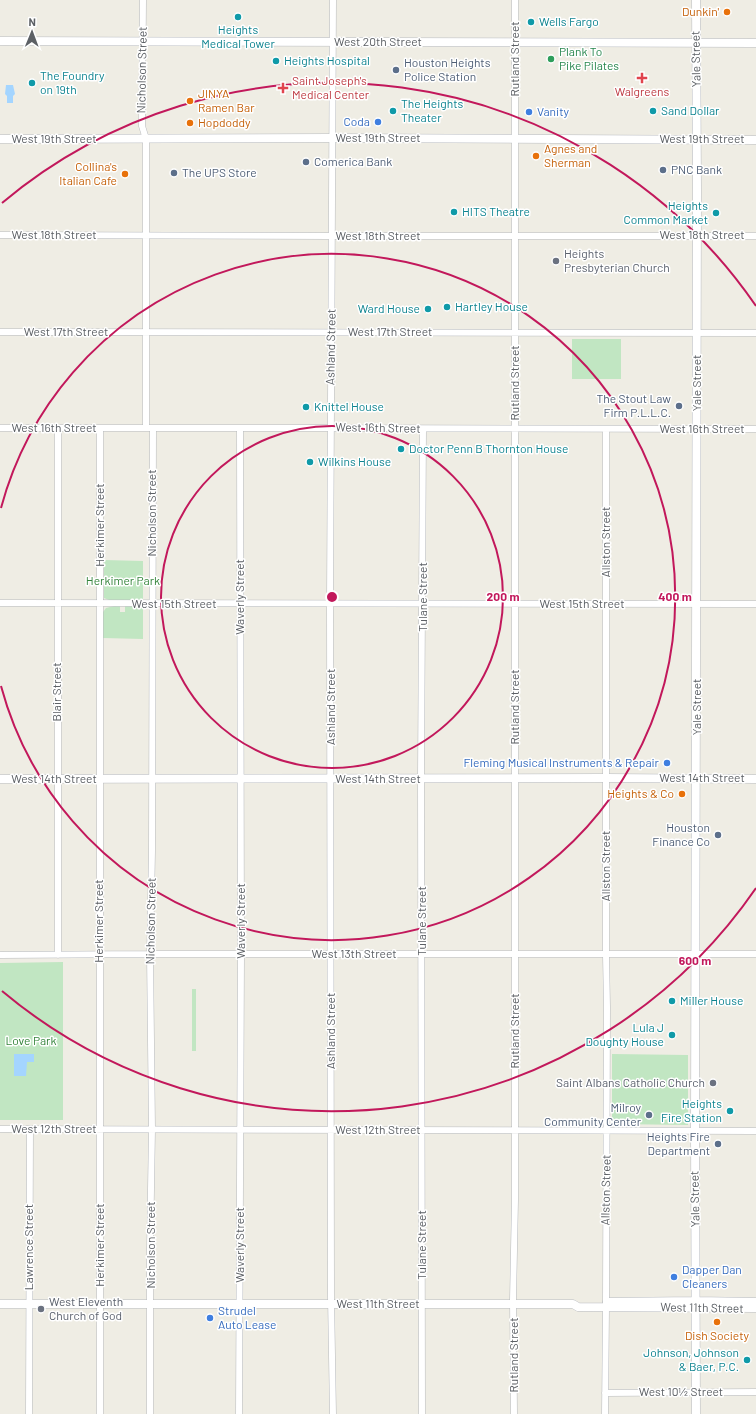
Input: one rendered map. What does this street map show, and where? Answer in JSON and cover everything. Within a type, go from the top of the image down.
[{"type":"main road","name":"Yale Street","points":[[696,0],[696,1414]]},
{"type":"main road","name":"West 20th Street","points":[[0,42],[756,42]]},
{"type":"main road","name":"West 19th Street","points":[[0,139],[332,138],[756,140]]},
{"type":"main road","name":"West 14th Street","points":[[0,779],[756,779]]},
{"type":"main road","name":"West 11th Street","points":[[0,1304],[573,1304],[578,1307],[650,1301],[756,1308]]},
{"type":"main road","name":"West 11th Street","points":[[606,1304],[756,1302]]},
{"type":"street","name":"Nicholson Street","points":[[143,0],[142,126],[146,139],[146,428]]},
{"type":"street","name":"Ashland Street","points":[[333,0],[330,604],[331,1304],[333,1414]]},
{"type":"street","name":"Rutland Street","points":[[514,1414],[515,0]]},
{"type":"street","name":"West 18th Street","points":[[0,235],[756,236]]},
{"type":"street","name":"West 17th Street","points":[[0,332],[756,333]]},
{"type":"street","name":"West 16th Street","points":[[0,428],[756,429]]},
{"type":"street","name":"Blair Street","points":[[58,428],[58,955]]},
{"type":"street","name":"Herkimer Street","points":[[100,428],[100,1414]]},
{"type":"street","name":"Nicholson Street","points":[[150,1414],[152,1129],[150,954],[153,428]]},
{"type":"street","name":"Waverly Street","points":[[239,1414],[241,955],[240,428]]},
{"type":"street","name":"Tulane Street","points":[[422,1414],[421,778],[423,429]]},
{"type":"street","name":"Allston Street","points":[[605,1414],[607,1131],[606,429]]},
{"type":"street","name":"West 15th Street","points":[[0,603],[756,604]]},
{"type":"street","name":"West 13th Street","points":[[0,955],[756,954]]},
{"type":"street","name":"West 12th Street","points":[[0,1129],[756,1131]]},
{"type":"street","name":"Lawrence Street","points":[[29,1414],[30,1129]]},
{"type":"street","name":"West 10½ Street","points":[[605,1393],[756,1392]]},
{"type":"green space","points":[[572,339],[621,339],[621,379],[572,379]]},
{"type":"green space","name":"Herkimer Park","points":[[104,560],[143,561],[143,601],[109,600],[104,598]]},
{"type":"green space","points":[[120,606],[120,612],[125,612],[125,606],[143,606],[143,639],[103,638],[103,612],[106,608]]},
{"type":"green space","name":"Love Park","points":[[63,962],[63,1120],[0,1120],[0,963]]},
{"type":"green space","points":[[192,989],[196,989],[196,1051],[192,1051]]},
{"type":"green space","points":[[612,1054],[688,1055],[688,1125],[612,1124]]},
{"type":"water","points":[[6,85],[13,85],[15,94],[13,96],[13,103],[7,103],[7,96],[5,94]]},
{"type":"water","points":[[14,1054],[34,1054],[34,1062],[27,1062],[26,1076],[14,1076]]},
{"type":"place","name":"Dunkin'","points":[[727,12]]},
{"type":"place","name":"Heights Medical Tower","points":[[238,17]]},
{"type":"place","name":"Wells Fargo","points":[[531,22]]},
{"type":"place","name":"Plank To Pike Pilates","points":[[551,59]]},
{"type":"place","name":"Heights Hospital","points":[[276,61]]},
{"type":"place","name":"Houston Heights Police Station","points":[[396,70]]},
{"type":"place","name":"Walgreens","points":[[642,78]]},
{"type":"place","name":"The Foundry on 19th","points":[[32,83]]},
{"type":"place","name":"Saint Joseph's Medical Center","points":[[283,88]]},
{"type":"place","name":"JINYA Ramen Bar","points":[[190,101]]},
{"type":"place","name":"The Heights Theater","points":[[393,111]]},
{"type":"place","name":"Sand Dollar","points":[[653,111]]},
{"type":"place","name":"Vanity","points":[[529,112]]},
{"type":"place","name":"Coda","points":[[378,122]]},
{"type":"place","name":"Hopdoddy","points":[[190,123]]},
{"type":"place","name":"Agnes and Sherman","points":[[536,156]]},
{"type":"place","name":"Comerica Bank","points":[[306,162]]},
{"type":"place","name":"PNC Bank","points":[[663,170]]},
{"type":"place","name":"The UPS Store","points":[[174,173]]},
{"type":"place","name":"Collina's Italian Cafe","points":[[125,174]]},
{"type":"place","name":"HITS Theatre","points":[[454,212]]},
{"type":"place","name":"Heights Common Market","points":[[716,213]]},
{"type":"place","name":"Heights Presbyterian Church","points":[[556,261]]},
{"type":"place","name":"Hartley House","points":[[447,307]]},
{"type":"place","name":"Ward House","points":[[428,309]]},
{"type":"place","name":"The Stout Law Firm P.L.L.C.","points":[[679,406]]},
{"type":"place","name":"Knittel House","points":[[306,407]]},
{"type":"place","name":"Doctor Penn B Thornton House","points":[[401,449]]},
{"type":"place","name":"Wilkins House","points":[[310,462]]},
{"type":"place","name":"Fleming Musical Instruments & Repair","points":[[667,763]]},
{"type":"place","name":"Heights & Co","points":[[682,794]]},
{"type":"place","name":"Houston Finance Co","points":[[718,835]]},
{"type":"place","name":"Miller House","points":[[672,1001]]},
{"type":"place","name":"Lula J Doughty House","points":[[672,1035]]},
{"type":"place","name":"Saint Albans Catholic Church","points":[[713,1083]]},
{"type":"place","name":"Heights Fire Station","points":[[730,1111]]},
{"type":"place","name":"Milroy Community Center","points":[[649,1115]]},
{"type":"place","name":"Heights Fire Department","points":[[718,1144]]},
{"type":"place","name":"Dapper Dan Cleaners","points":[[674,1277]]},
{"type":"place","name":"West Eleventh Church of God","points":[[41,1309]]},
{"type":"place","name":"Strudel Auto Lease","points":[[210,1318]]},
{"type":"place","name":"Dish Society","points":[[717,1322]]},
{"type":"place","name":"Johnson, Johnson & Baer, P.C.","points":[[747,1360]]}]
